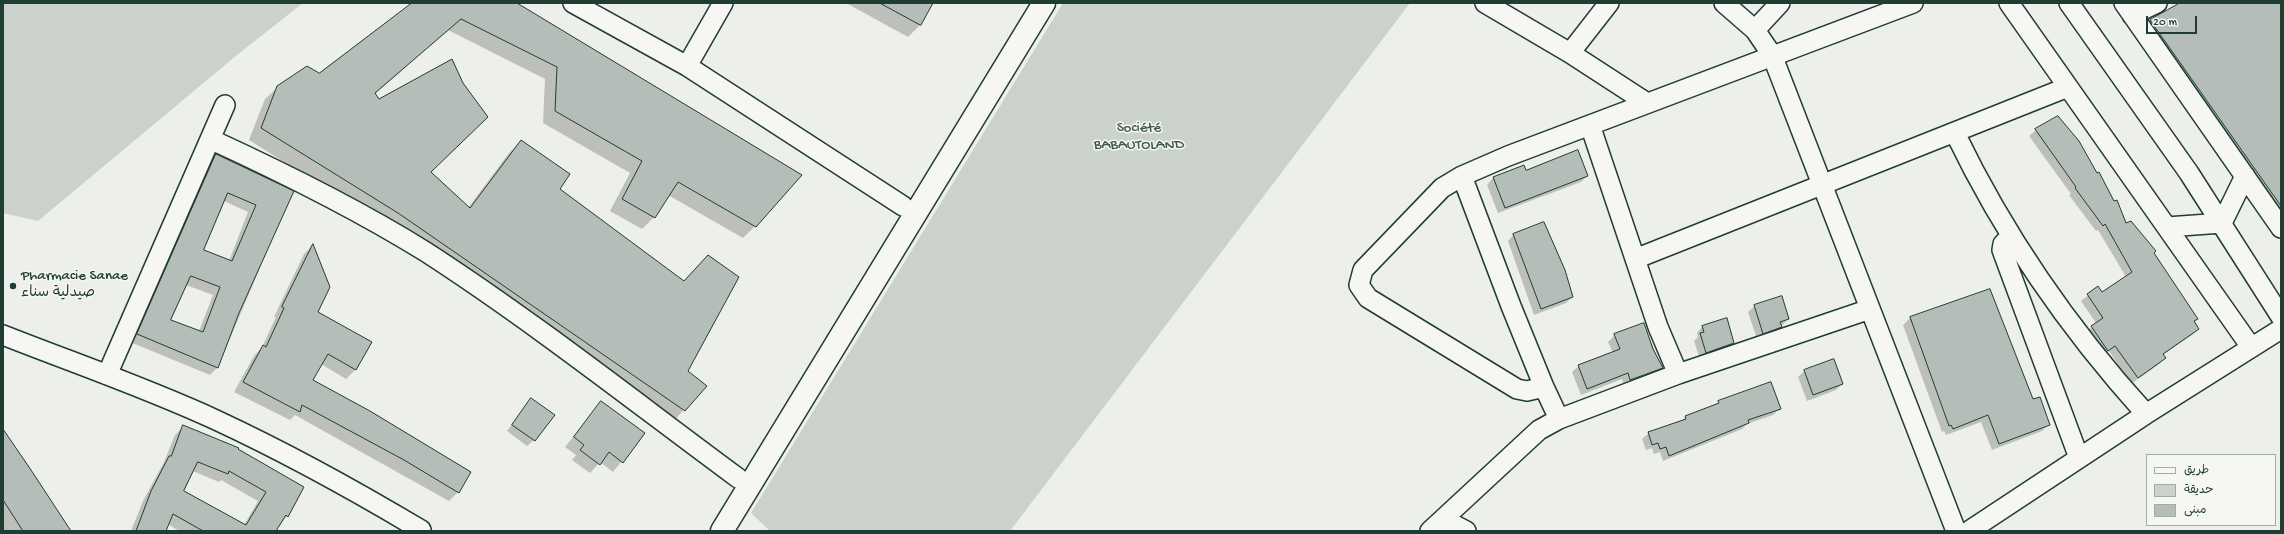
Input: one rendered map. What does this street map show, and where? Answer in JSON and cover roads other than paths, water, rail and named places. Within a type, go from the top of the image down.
[{"type":"main road","points":[[706,531],[1028,3]]},
{"type":"main road","points":[[722,531],[1044,3]]},
{"type":"street","points":[[573,3],[687,66],[903,206]]},
{"type":"street","points":[[687,66],[723,3]]},
{"type":"street","points":[[1485,3],[1570,53],[1647,103]]},
{"type":"street","points":[[1570,53],[1609,3]]},
{"type":"street","points":[[1724,3],[1755,30],[1772,55],[1821,186],[1956,531]]},
{"type":"street","points":[[1755,30],[1780,3]]},
{"type":"street","points":[[1544,387],[1527,392],[1517,389],[1368,298],[1359,285],[1363,270],[1442,188],[1462,176],[1508,156],[1912,3]]},
{"type":"street","points":[[2009,3],[2251,346]]},
{"type":"street","points":[[2069,3],[2138,99],[2222,223],[2281,317]]},
{"type":"street","points":[[2157,3],[2128,9],[2281,228]]},
{"type":"street","points":[[1635,259],[2068,87]]},
{"type":"street","points":[[107,375],[225,105]]},
{"type":"street","points":[[1590,125],[1658,327],[1678,374]]},
{"type":"street","points":[[1955,133],[1987,197],[2043,287],[2085,344],[2146,414]]},
{"type":"street","points":[[210,139],[341,203],[425,252],[505,307],[738,478]]},
{"type":"street","points":[[1462,176],[1510,306],[1544,387],[1560,420]]},
{"type":"street","points":[[2222,223],[2245,176]]},
{"type":"street","points":[[2167,227],[2222,223]]},
{"type":"street","points":[[2010,236],[2006,239],[2002,250],[2079,458]]},
{"type":"street","points":[[1437,525],[1539,430],[1560,420],[1678,374],[1870,309]]},
{"type":"street","points":[[1969,531],[2251,346],[2281,329]]},
{"type":"street","points":[[3,335],[162,396],[268,445],[326,475],[421,530]]},
{"type":"street","points":[[1437,525],[1466,531]]},
{"type":"place","name":"Pharmacie Sanae صيدلية سناء","points":[[13,286]]},
{"type":"park label","name":"Société BABAUTOLAND","points":[[1139,138]]}]
